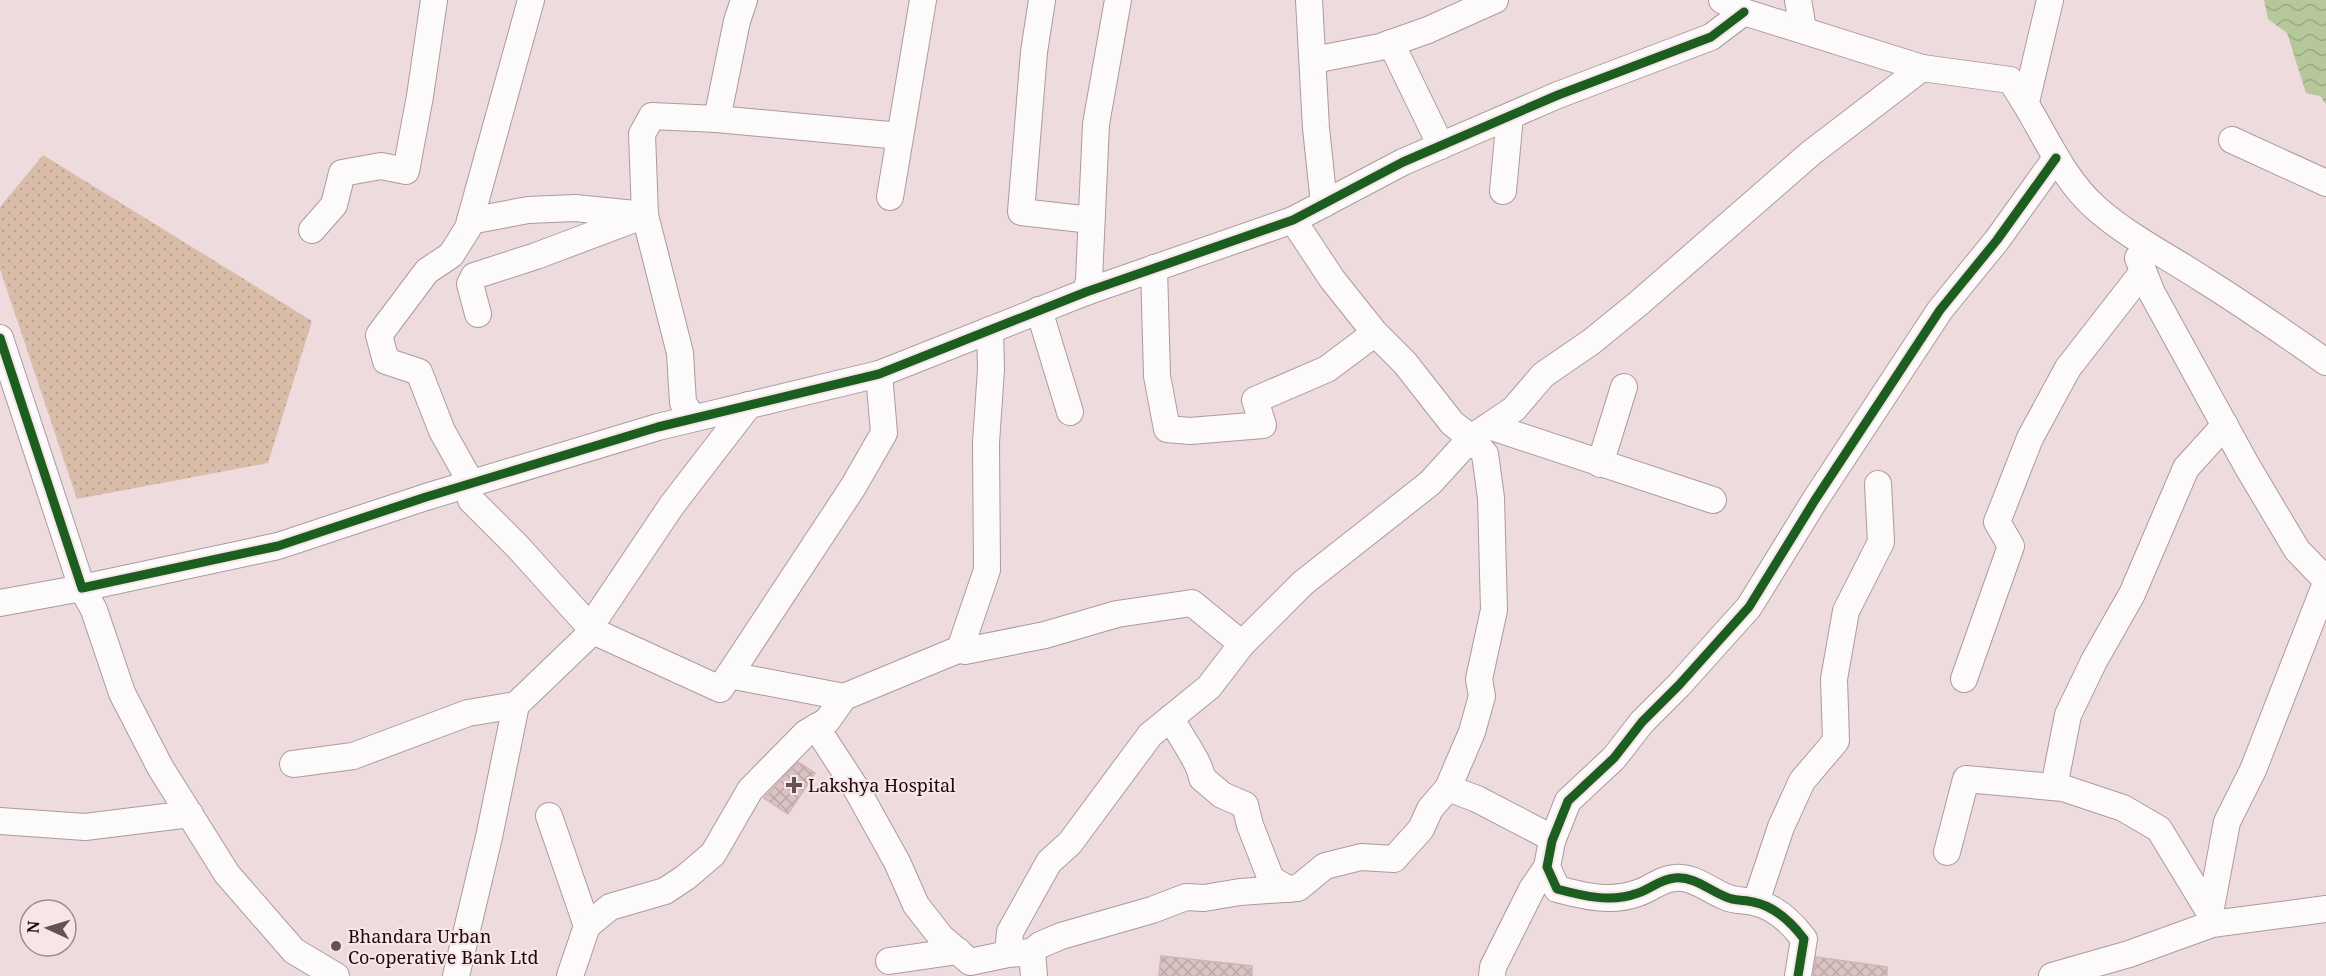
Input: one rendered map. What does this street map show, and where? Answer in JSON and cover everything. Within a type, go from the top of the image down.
[{"type":"street","points":[[312,230],[334,205],[342,173],[381,166],[406,171],[434,0]]},
{"type":"street","points":[[531,0],[468,228],[451,255],[427,270],[379,335],[386,361],[419,372],[442,431],[465,472],[471,500],[518,547],[591,629],[720,689],[853,487],[884,433],[879,374]]},
{"type":"street","points":[[717,119],[737,21],[744,0]]},
{"type":"street","points":[[890,197],[923,0]]},
{"type":"street","points":[[1042,0],[1034,52],[1021,212],[1091,220]]},
{"type":"street","points":[[1086,292],[1089,280],[1096,124],[1118,0]]},
{"type":"street","points":[[1314,60],[1391,43],[1428,30],[1496,0]]},
{"type":"street","points":[[1722,0],[1744,12],[1922,68],[2010,80],[2026,102],[2069,178],[2097,208],[2131,234],[2323,354]]},
{"type":"street","points":[[1798,0],[1803,29]]},
{"type":"street","points":[[2026,102],[2050,0]]},
{"type":"street","points":[[1316,2],[1314,60],[1316,128],[1324,204]]},
{"type":"street","points":[[0,603],[278,546],[658,427],[879,374],[1086,292],[1293,220],[1403,162],[1558,95],[1711,38],[1744,12]]},
{"type":"street","points":[[1391,43],[1441,146]]},
{"type":"street","points":[[1024,961],[1010,932],[1049,862],[1070,843],[1150,735],[1209,687],[1242,644],[1303,583],[1430,483],[1480,432],[1514,409],[1543,375],[1591,342],[1811,153],[1922,68]]},
{"type":"street","points":[[693,418],[682,403],[680,353],[645,215],[642,134],[652,116],[717,119],[900,136]]},
{"type":"street","points":[[1503,191],[1510,116]]},
{"type":"street","points":[[2232,140],[2326,183]]},
{"type":"street","points":[[1492,976],[1493,968],[1532,889],[1548,867],[1552,841],[1568,801],[1614,758],[1642,722],[1679,685],[1749,607],[1815,500],[1940,310],[1997,240],[2056,158]]},
{"type":"street","points":[[470,221],[528,210],[575,208],[645,215]]},
{"type":"street","points":[[478,314],[470,284],[474,276],[536,256],[645,215]]},
{"type":"street","points":[[1293,220],[1332,279],[1375,333],[1405,363],[1452,423],[1600,464],[1713,500]]},
{"type":"street","points":[[2131,234],[2142,273],[2225,426],[2297,550],[2326,581],[2253,770],[2227,822],[2211,919]]},
{"type":"street","points":[[1154,268],[1157,376],[1167,429],[1190,431],[1263,425],[1255,400],[1327,369],[1375,333]]},
{"type":"street","points":[[1964,679],[2011,546],[1997,522],[2030,438],[2068,368],[2142,273]]},
{"type":"street","points":[[1039,310],[1070,412]]},
{"type":"street","points":[[958,650],[987,570],[986,443],[991,369],[990,330]]},
{"type":"street","points":[[0,338],[82,588],[94,610],[122,693],[160,767],[227,874],[294,951],[336,976]]},
{"type":"street","points":[[1600,464],[1624,387]]},
{"type":"street","points":[[456,976],[489,837],[516,705],[591,629],[672,505],[749,405]]},
{"type":"street","points":[[2054,787],[2068,715],[2078,693],[2132,594],[2186,468],[2225,426]]},
{"type":"street","points":[[816,727],[857,790],[897,862],[916,905],[941,937],[970,962],[1024,961],[1040,945],[1061,936],[1152,910],[1186,897],[1203,898],[1240,892],[1288,890],[1298,888],[1325,866],[1361,857],[1394,859],[1421,829],[1430,808],[1448,788],[1472,732],[1482,696],[1479,679],[1494,610],[1491,498],[1480,432]]},
{"type":"street","points":[[1756,902],[1781,827],[1802,781],[1836,741],[1834,679],[1846,611],[1881,542],[1878,484]]},
{"type":"street","points":[[570,976],[587,926],[610,907],[665,891],[713,854],[750,790],[806,733],[827,721],[844,697],[958,650],[965,651],[1045,635],[1117,614],[1192,603],[1242,644]]},
{"type":"street","points":[[729,675],[844,697]]},
{"type":"street","points":[[293,764],[352,756],[468,713],[516,705]]},
{"type":"street","points":[[1171,718],[1180,737],[1200,765],[1202,778],[1222,795],[1245,805],[1250,825],[1271,879],[1288,890]]},
{"type":"street","points":[[1947,852],[1966,779],[2063,788],[2123,808],[2159,829],[2211,919]]},
{"type":"street","points":[[1448,788],[1477,799],[1550,837],[1552,841]]},
{"type":"street","points":[[0,821],[85,827],[190,814]]},
{"type":"street","points":[[549,816],[587,926]]},
{"type":"street","points":[[1548,867],[1557,889],[1586,897],[1610,899],[1638,893],[1661,880],[1678,877],[1703,884],[1727,898],[1756,902],[1777,912],[1794,926],[1804,939],[1798,976]]},
{"type":"street","points":[[2052,976],[2129,954],[2211,919],[2326,909]]},
{"type":"street","points":[[2285,914],[2326,929]]},
{"type":"street","points":[[889,961],[958,951]]},
{"type":"shaded area","points":[[43,155],[312,321],[268,463],[77,499],[0,269],[0,207]]},
{"type":"water","points":[[2264,0],[2326,0],[2326,104],[2320,96],[2306,93],[2287,33],[2268,19]]},
{"type":"building","points":[[798,762],[815,773],[788,814],[764,798]]},
{"type":"building","points":[[1161,956],[1252,966],[1252,976],[1159,976]]},
{"type":"building","points":[[1816,957],[1887,967],[1887,976],[1813,976]]},
{"type":"cycle path","points":[[0,338],[82,588],[278,546],[426,497],[658,427],[879,374],[1086,292],[1293,220],[1403,162],[1558,95],[1711,37],[1744,12]]},
{"type":"cycle path","points":[[1798,976],[1804,939],[1788,921],[1768,907],[1729,898],[1689,879],[1682,878],[1665,880],[1638,893],[1618,898],[1587,896],[1557,889],[1547,867],[1552,841],[1568,801],[1614,758],[1642,722],[1679,685],[1749,607],[1815,500],[1940,310],[1997,240],[2056,158]]},
{"type":"place","name":"Lakshya Hospital","points":[[794,785]]},
{"type":"place","name":"Bhandara Urban Co-operative Bank Ltd","points":[[336,946]]}]
